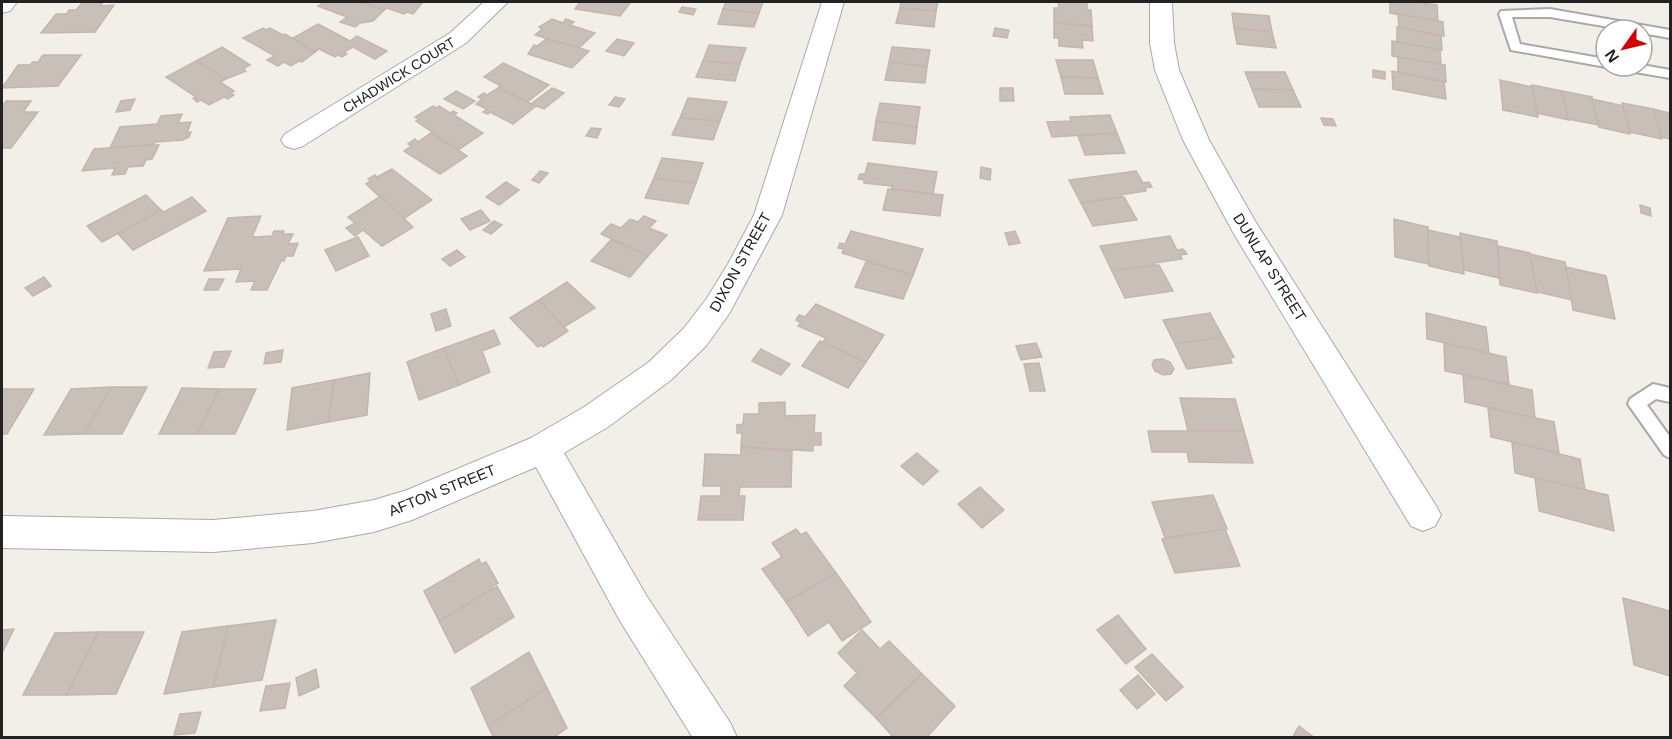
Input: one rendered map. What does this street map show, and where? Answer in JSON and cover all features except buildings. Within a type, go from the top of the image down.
[{"type":"street","points":[[2,6],[6,2]]},
{"type":"street","name":"CHADWICK COURT","points":[[294,140],[458,38],[497,2]]},
{"type":"street","name":"DIXON STREET","points":[[543,448],[596,417],[651,378],[695,337],[718,306],[768,215],[833,2]]},
{"type":"street","name":"DUNLAP STREET","points":[[1161,2],[1162,43],[1167,70],[1196,140],[1244,227],[1423,515]]},
{"type":"street","points":[[543,448],[633,608],[717,738]]},
{"type":"street","name":"AFTON STREET","points":[[2,532],[213,536],[313,527],[374,516],[412,504],[543,448]]},
{"type":"lane","points":[[1594,21],[1550,13],[1505,14],[1515,47],[1594,61]]},
{"type":"lane","points":[[1654,31],[1671,34]]},
{"type":"lane","points":[[1654,71],[1671,74]]},
{"type":"lane","points":[[1671,394],[1653,391],[1636,404],[1671,450]]}]
